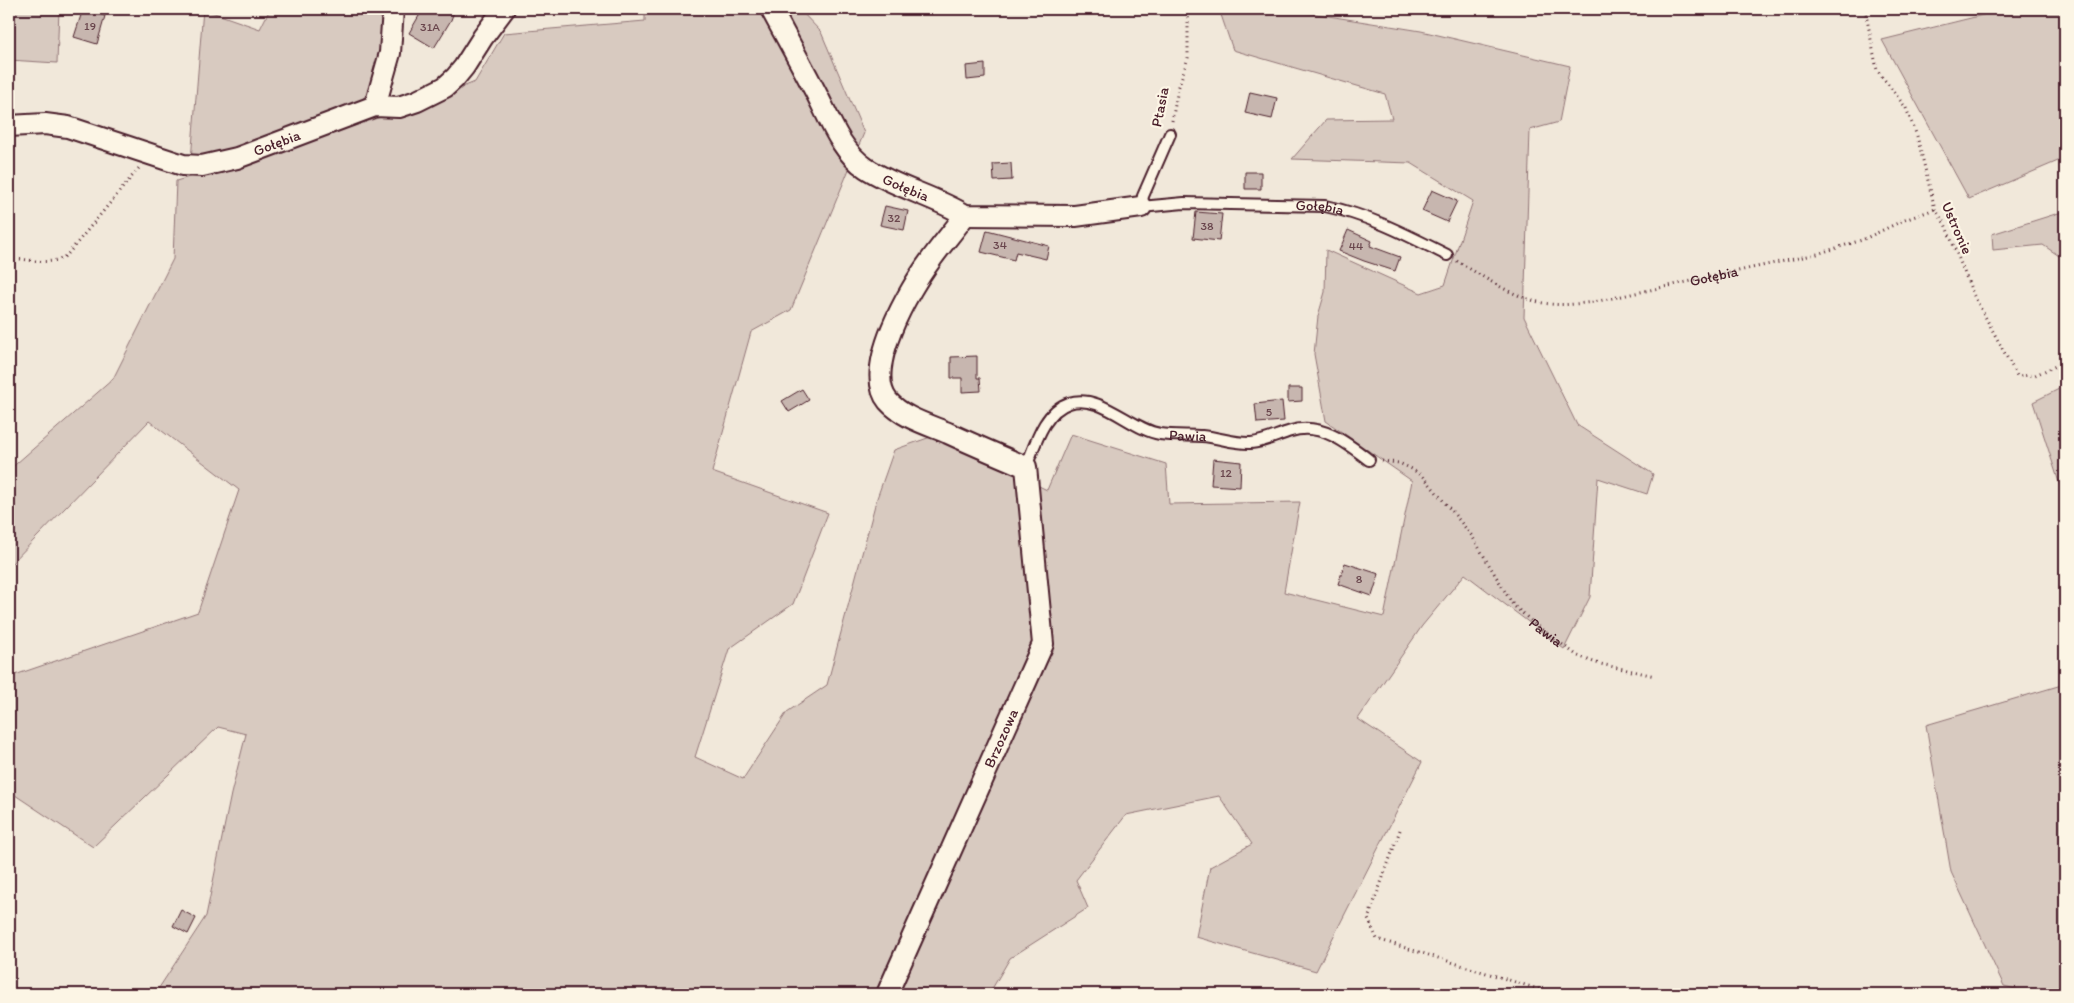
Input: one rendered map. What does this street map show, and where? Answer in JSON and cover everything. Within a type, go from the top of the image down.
[{"type":"street","points":[[374,106],[390,53],[393,9]]},
{"type":"street","name":"Gołębia","points":[[9,126],[45,124],[68,127],[183,165],[202,166],[237,158],[374,106],[398,107],[417,101],[445,87],[460,73],[504,9]]},
{"type":"street","name":"Gołębia","points":[[771,9],[835,129],[849,151],[864,167],[882,177],[950,206],[965,216],[1075,216],[1141,207]]},
{"type":"street","points":[[965,216],[930,261],[900,312],[885,349],[880,373],[881,388],[887,400],[913,418],[1026,467]]},
{"type":"street","name":"Brzozowa","points":[[887,994],[1043,644],[1026,467]]},
{"type":"lane","name":"Ptasia","points":[[1141,207],[1170,134]]},
{"type":"lane","name":"Gołębia","points":[[1141,207],[1184,204],[1325,206],[1377,221],[1447,255]]},
{"type":"lane","name":"Pawia","points":[[1026,467],[1041,432],[1056,408],[1071,402],[1096,404],[1158,434],[1203,436],[1230,442],[1250,443],[1264,441],[1302,428],[1321,430],[1355,449],[1369,460]]},
{"type":"path","name":"Ptasia","points":[[1170,134],[1178,89],[1188,58],[1188,9]]},
{"type":"path","name":"Ustronie","points":[[1865,9],[1878,70],[1906,108],[1917,136],[1935,209],[1946,224],[1972,294],[2017,376],[2034,375],[2065,362]]},
{"type":"path","points":[[20,259],[49,262],[60,260],[67,255],[151,154]]},
{"type":"path","name":"Gołębia","points":[[1447,255],[1486,279],[1524,298],[1545,303],[1578,304],[1817,254],[1862,240],[1902,220],[1935,209]]},
{"type":"path","name":"Pawia","points":[[1369,460],[1398,463],[1412,468],[1424,477],[1472,536],[1513,605],[1538,626],[1578,656],[1596,663],[1655,676]]},
{"type":"path","points":[[1400,830],[1368,919],[1378,939],[1554,994]]},
{"type":"shaded area","points":[[9,9],[59,9],[57,63],[9,60]]},
{"type":"shaded area","points":[[203,9],[260,29],[270,9],[386,9],[385,46],[376,81],[360,101],[237,148],[191,160]]},
{"type":"shaded area","points":[[645,9],[799,9],[821,32],[864,133],[791,310],[751,332],[712,472],[828,513],[793,604],[729,649],[695,757],[743,779],[787,712],[827,685],[876,501],[894,450],[936,435],[1047,490],[1071,434],[1166,464],[1169,504],[1300,502],[1284,592],[1384,617],[1412,481],[1326,421],[1314,354],[1318,316],[1325,292],[1326,250],[1421,293],[1445,285],[1473,201],[1411,163],[1292,159],[1326,120],[1392,119],[1385,94],[1233,50],[1219,9],[1285,9],[1421,31],[1570,66],[1559,122],[1530,130],[1524,317],[1577,425],[1653,474],[1647,494],[1598,478],[1590,597],[1564,649],[1465,574],[1422,626],[1358,719],[1422,762],[1316,971],[1196,937],[1210,867],[1252,844],[1219,796],[1126,815],[1076,880],[1088,908],[1010,958],[989,994],[155,994],[206,916],[231,794],[246,734],[218,727],[93,847],[9,791],[9,677],[198,612],[239,490],[149,421],[9,566],[9,470],[113,379],[173,259],[176,181],[278,151],[420,104],[475,82],[504,33],[645,21]]},
{"type":"shaded area","points":[[2000,9],[2065,9],[2065,158],[1969,199],[1882,40],[1995,12]]},
{"type":"shaded area","points":[[2065,211],[2065,260],[2043,245],[1993,250],[1992,234]]},
{"type":"shaded area","points":[[2065,386],[2065,501],[2033,402]]},
{"type":"shaded area","points":[[2065,684],[2065,994],[2034,994],[2004,986],[1951,872],[1926,725]]},
{"type":"building","points":[[83,9],[105,16],[97,44],[74,37]]},
{"type":"building","points":[[423,9],[455,9],[451,20],[434,48],[409,33]]},
{"type":"building","points":[[985,64],[985,78],[967,80],[966,66]]},
{"type":"building","points":[[1250,92],[1277,98],[1272,119],[1245,113]]},
{"type":"building","points":[[1011,163],[1012,180],[994,181],[993,164]]},
{"type":"building","points":[[1245,172],[1261,172],[1261,189],[1245,189]]},
{"type":"building","points":[[1432,190],[1457,201],[1447,222],[1422,211]]},
{"type":"building","points":[[885,206],[908,211],[904,230],[880,225]]},
{"type":"building","points":[[1196,212],[1222,214],[1219,241],[1193,238]]},
{"type":"building","points":[[987,230],[1049,246],[1046,259],[1016,252],[1014,260],[981,252]]},
{"type":"building","points":[[1348,230],[1372,241],[1370,246],[1400,257],[1395,271],[1339,251]]},
{"type":"building","points":[[977,356],[977,378],[980,378],[981,391],[962,392],[962,378],[951,378],[951,357]]},
{"type":"building","points":[[1288,388],[1302,388],[1302,401],[1288,402]]},
{"type":"building","points":[[802,389],[809,400],[789,412],[782,401]]},
{"type":"building","points":[[1282,401],[1284,421],[1257,423],[1255,404]]},
{"type":"building","points":[[1213,459],[1241,462],[1240,487],[1211,485]]},
{"type":"building","points":[[1345,563],[1379,574],[1372,596],[1338,584]]},
{"type":"building","points":[[181,910],[196,918],[188,934],[173,926]]}]
